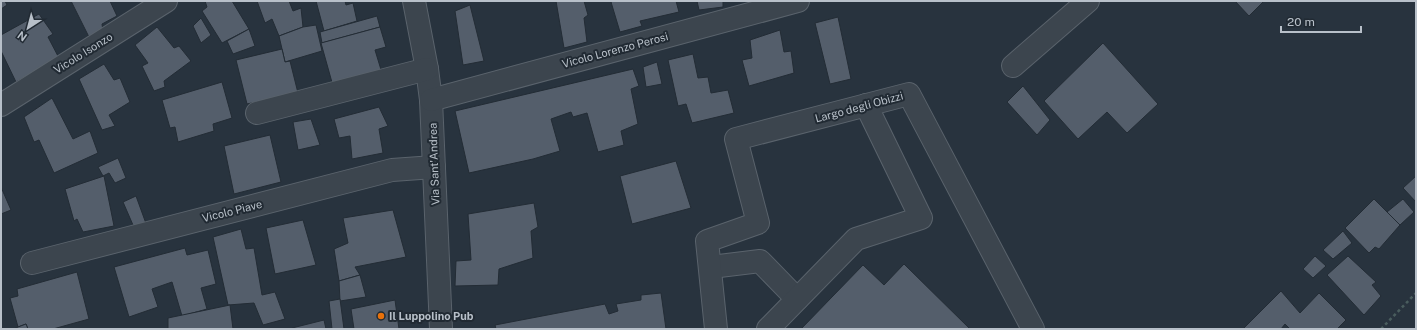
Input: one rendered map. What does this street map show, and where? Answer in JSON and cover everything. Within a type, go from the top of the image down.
[{"type":"street","name":"Vicolo Isonzo","points":[[1,105],[166,1]]},
{"type":"street","name":"Via Sant'Andrea","points":[[414,1],[427,69],[431,100],[441,329]]},
{"type":"street","name":"Vicolo Lorenzo Perosi","points":[[431,100],[798,1]]},
{"type":"street","points":[[1013,66],[1088,1]]},
{"type":"street","points":[[257,113],[427,69]]},
{"type":"street","name":"Largo degli Obizzi","points":[[711,267],[707,242],[758,224],[736,139],[909,94],[1033,329]]},
{"type":"street","points":[[768,329],[856,239],[921,218],[866,105]]},
{"type":"street","name":"Vicolo Piave","points":[[32,263],[392,170],[434,167]]},
{"type":"street","points":[[716,329],[711,267],[760,261],[797,299]]},
{"type":"path","points":[[1381,329],[1416,292]]},
{"type":"building","points":[[1,1],[5,1],[7,5],[1,9]]},
{"type":"building","points":[[71,1],[110,1],[117,16],[102,24],[103,32],[89,37]]},
{"type":"building","points":[[205,1],[232,1],[249,29],[222,43],[202,11],[207,7]]},
{"type":"building","points":[[257,1],[289,1],[293,11],[301,8],[303,27],[279,36],[272,19],[265,23]]},
{"type":"building","points":[[316,1],[345,1],[346,5],[353,3],[357,21],[324,31]]},
{"type":"building","points":[[556,1],[584,1],[588,15],[584,18],[587,42],[564,48]]},
{"type":"building","points":[[676,1],[679,12],[640,21],[642,26],[620,32],[611,2]]},
{"type":"building","points":[[697,1],[723,1],[723,7],[699,10]]},
{"type":"building","points":[[1235,1],[1264,1],[1249,16]]},
{"type":"building","points":[[470,5],[484,61],[463,65],[455,11]]},
{"type":"building","points":[[39,14],[53,34],[48,37],[59,58],[16,82],[1,51],[1,35]]},
{"type":"building","points":[[377,16],[380,27],[322,43],[320,32]]},
{"type":"building","points":[[838,17],[851,79],[830,84],[815,23]]},
{"type":"building","points":[[201,18],[211,35],[201,43],[193,26]]},
{"type":"building","points":[[316,25],[322,51],[285,62],[279,36],[303,27]]},
{"type":"building","points":[[157,27],[174,48],[179,46],[191,61],[164,81],[165,87],[154,91],[142,66],[148,63],[135,45]]},
{"type":"building","points":[[380,27],[386,47],[375,50],[382,73],[333,86],[321,43]]},
{"type":"building","points":[[249,29],[255,46],[233,54],[227,41]]},
{"type":"building","points":[[780,30],[784,52],[791,51],[794,73],[749,86],[742,60],[752,58],[750,40]]},
{"type":"building","points":[[1103,43],[1158,104],[1127,133],[1107,112],[1078,139],[1044,101]]},
{"type":"building","points":[[282,49],[285,62],[290,61],[298,93],[247,104],[236,60]]},
{"type":"building","points":[[693,54],[698,78],[708,77],[711,93],[728,90],[734,113],[692,123],[686,104],[678,106],[668,60]]},
{"type":"building","points":[[657,62],[662,84],[646,87],[643,67]]},
{"type":"building","points":[[104,64],[114,80],[120,78],[130,102],[109,115],[115,126],[102,130],[79,79]]},
{"type":"building","points":[[633,69],[639,86],[631,89],[638,124],[621,131],[624,145],[598,152],[587,113],[573,117],[571,112],[551,119],[560,151],[533,159],[469,173],[455,111]]},
{"type":"building","points":[[222,82],[232,118],[213,124],[214,131],[178,142],[175,127],[170,128],[162,100]]},
{"type":"building","points":[[1023,86],[1050,120],[1037,135],[1007,102]]},
{"type":"building","points":[[52,98],[73,139],[90,131],[98,153],[54,173],[39,140],[34,142],[24,117]]},
{"type":"building","points":[[379,107],[388,126],[379,129],[383,153],[352,159],[350,136],[339,138],[334,119]]},
{"type":"building","points":[[311,119],[320,145],[298,150],[293,122]]},
{"type":"building","points":[[270,135],[281,182],[234,194],[224,146]]},
{"type":"building","points":[[118,158],[126,178],[115,183],[109,173],[103,176],[98,167]]},
{"type":"building","points":[[676,161],[691,208],[632,224],[620,176]]},
{"type":"building","points":[[104,176],[114,226],[83,232],[77,219],[74,221],[65,189]]},
{"type":"building","points":[[1416,176],[1416,202],[1403,188]]},
{"type":"building","points":[[1,187],[11,210],[1,214]]},
{"type":"building","points":[[136,196],[148,229],[136,232],[123,202]]},
{"type":"building","points":[[1374,199],[1400,225],[1379,249],[1375,247],[1369,253],[1345,228]]},
{"type":"building","points":[[1403,199],[1414,212],[1400,225],[1387,212]]},
{"type":"building","points":[[534,203],[538,227],[531,231],[533,258],[499,269],[498,285],[455,286],[456,261],[471,260],[468,214]]},
{"type":"building","points":[[393,210],[406,257],[355,267],[360,275],[339,281],[334,249],[348,243],[343,218]]},
{"type":"building","points":[[303,220],[316,265],[275,274],[266,228]]},
{"type":"building","points":[[241,229],[246,249],[254,248],[262,295],[275,292],[285,319],[263,325],[254,303],[228,305],[213,237]]},
{"type":"building","points":[[1343,231],[1352,243],[1333,259],[1323,250]]},
{"type":"building","points":[[185,248],[187,255],[208,250],[216,284],[201,288],[207,309],[182,316],[172,282],[152,289],[158,307],[129,317],[114,267]]},
{"type":"building","points":[[1315,256],[1326,266],[1313,278],[1303,269]]},
{"type":"building","points":[[1348,256],[1376,282],[1372,285],[1381,296],[1364,315],[1327,275]]},
{"type":"building","points":[[904,264],[970,329],[801,329],[863,265],[884,285]]},
{"type":"building","points":[[77,272],[89,319],[53,329],[28,329],[26,324],[18,327],[10,298],[18,296],[17,289]]},
{"type":"building","points":[[360,275],[366,297],[340,301],[339,281]]},
{"type":"building","points":[[1281,291],[1300,313],[1319,293],[1346,320],[1337,329],[1290,329],[1285,324],[1281,329],[1243,329]]},
{"type":"building","points":[[661,293],[666,329],[496,329],[495,325],[605,304],[609,314],[618,311],[616,304],[641,300],[641,295]]},
{"type":"building","points":[[340,299],[344,329],[332,329],[329,301]]},
{"type":"building","points":[[395,300],[399,329],[354,329],[351,309]]},
{"type":"building","points":[[230,305],[233,329],[168,329],[168,318]]},
{"type":"building","points":[[324,320],[326,329],[292,328]]},
{"type":"building","points":[[26,324],[28,329],[14,329],[18,327]]},
{"type":"place","name":"Il Luppolino Pub","points":[[381,316]]}]
